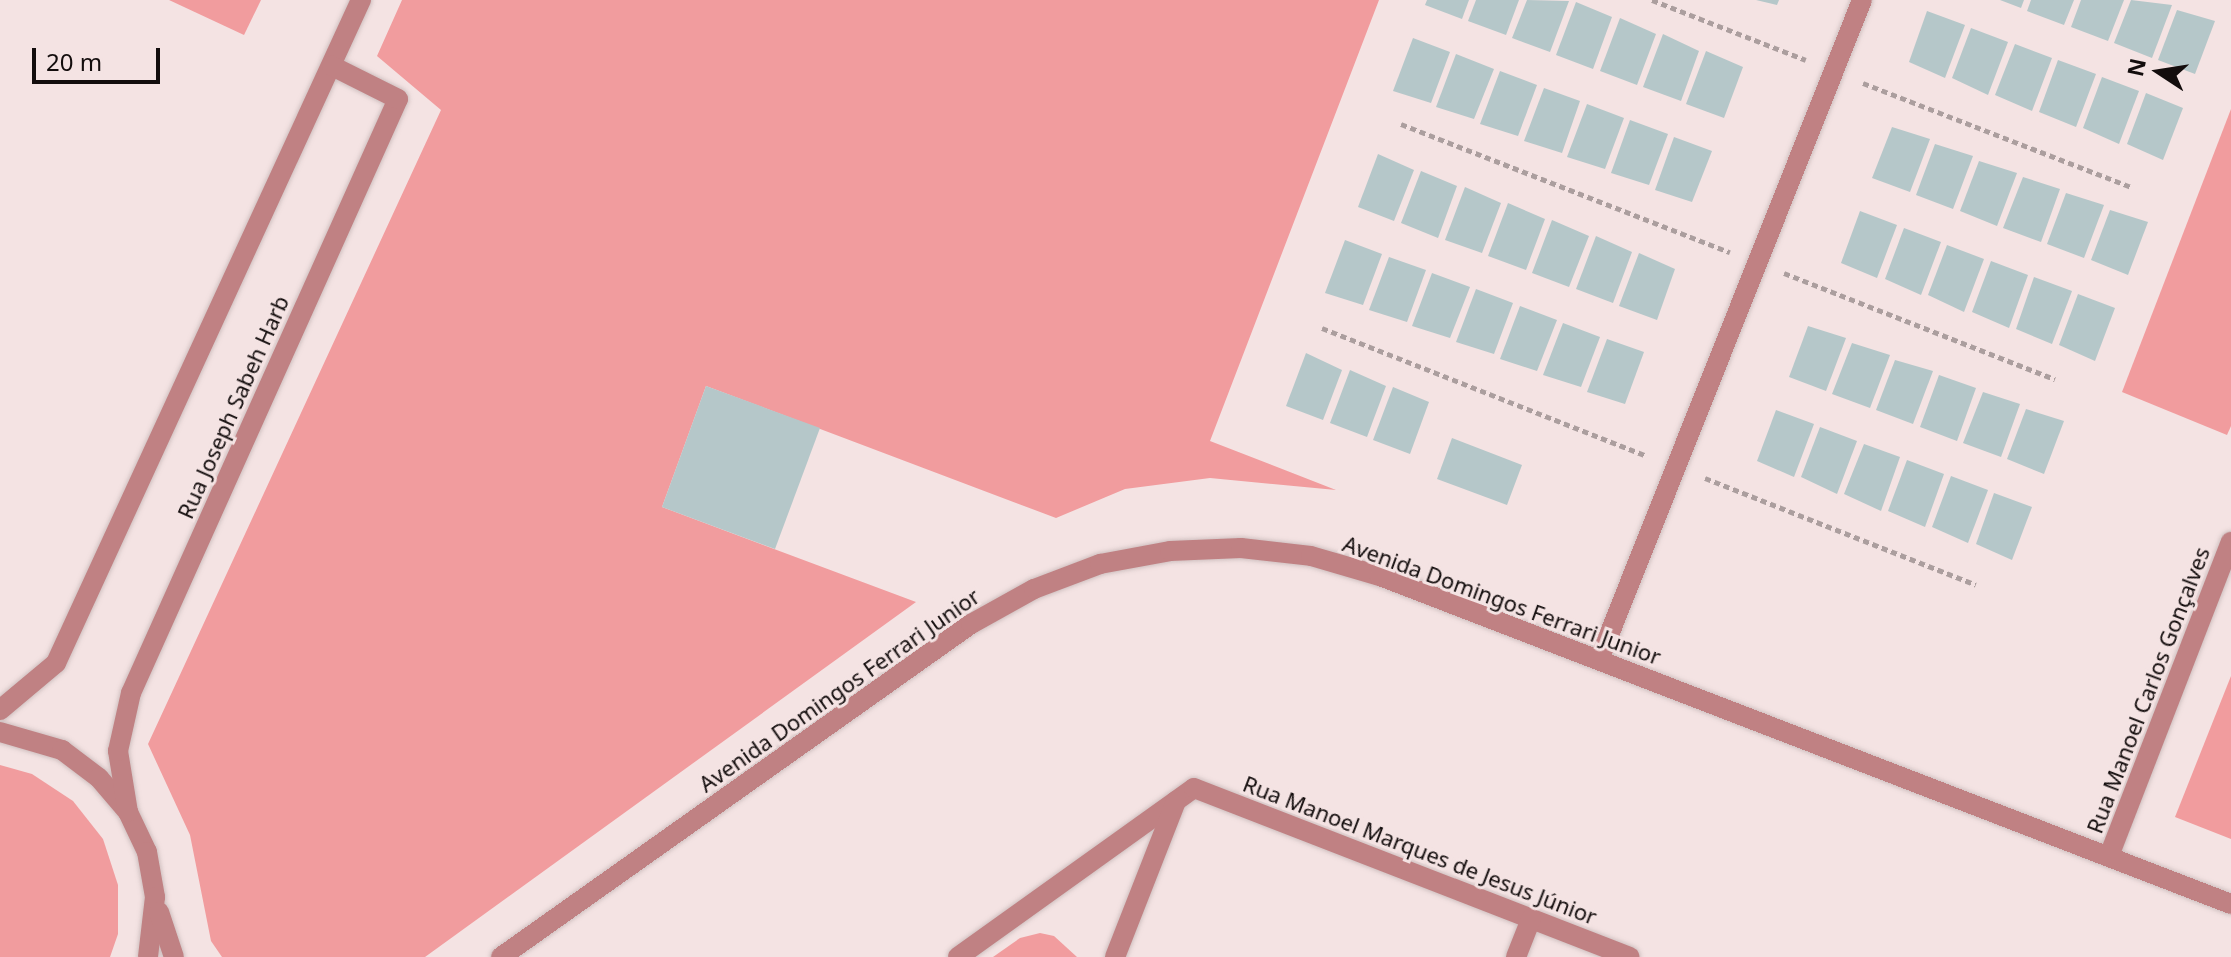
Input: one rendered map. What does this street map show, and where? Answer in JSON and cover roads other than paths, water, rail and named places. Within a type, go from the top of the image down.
[{"type":"street","points":[[0,710],[56,663],[361,0]]},
{"type":"street","points":[[1599,660],[1862,0]]},
{"type":"street","name":"Rua Joseph Sabeh Harb","points":[[128,812],[118,751],[131,693],[398,99],[332,66]]},
{"type":"street","name":"Rua Manoel Carlos Gonçalves","points":[[2109,856],[2231,542]]},
{"type":"street","name":"Avenida Domingos Ferrari Junior","points":[[501,957],[971,624],[1034,589],[1100,564],[1170,551],[1241,548],[1311,556],[1380,576],[2231,904]]},
{"type":"street","points":[[0,732],[62,750],[99,778],[128,812],[147,852],[155,897],[174,957]]},
{"type":"street","name":"Rua Manoel Marques de Jesus Júnior","points":[[1176,801],[1194,788],[1629,957]]},
{"type":"street","points":[[958,957],[1176,801]]},
{"type":"street","points":[[1115,957],[1176,801]]},
{"type":"street","points":[[148,957],[155,897]]},
{"type":"street","points":[[1516,957],[1531,919]]}]
